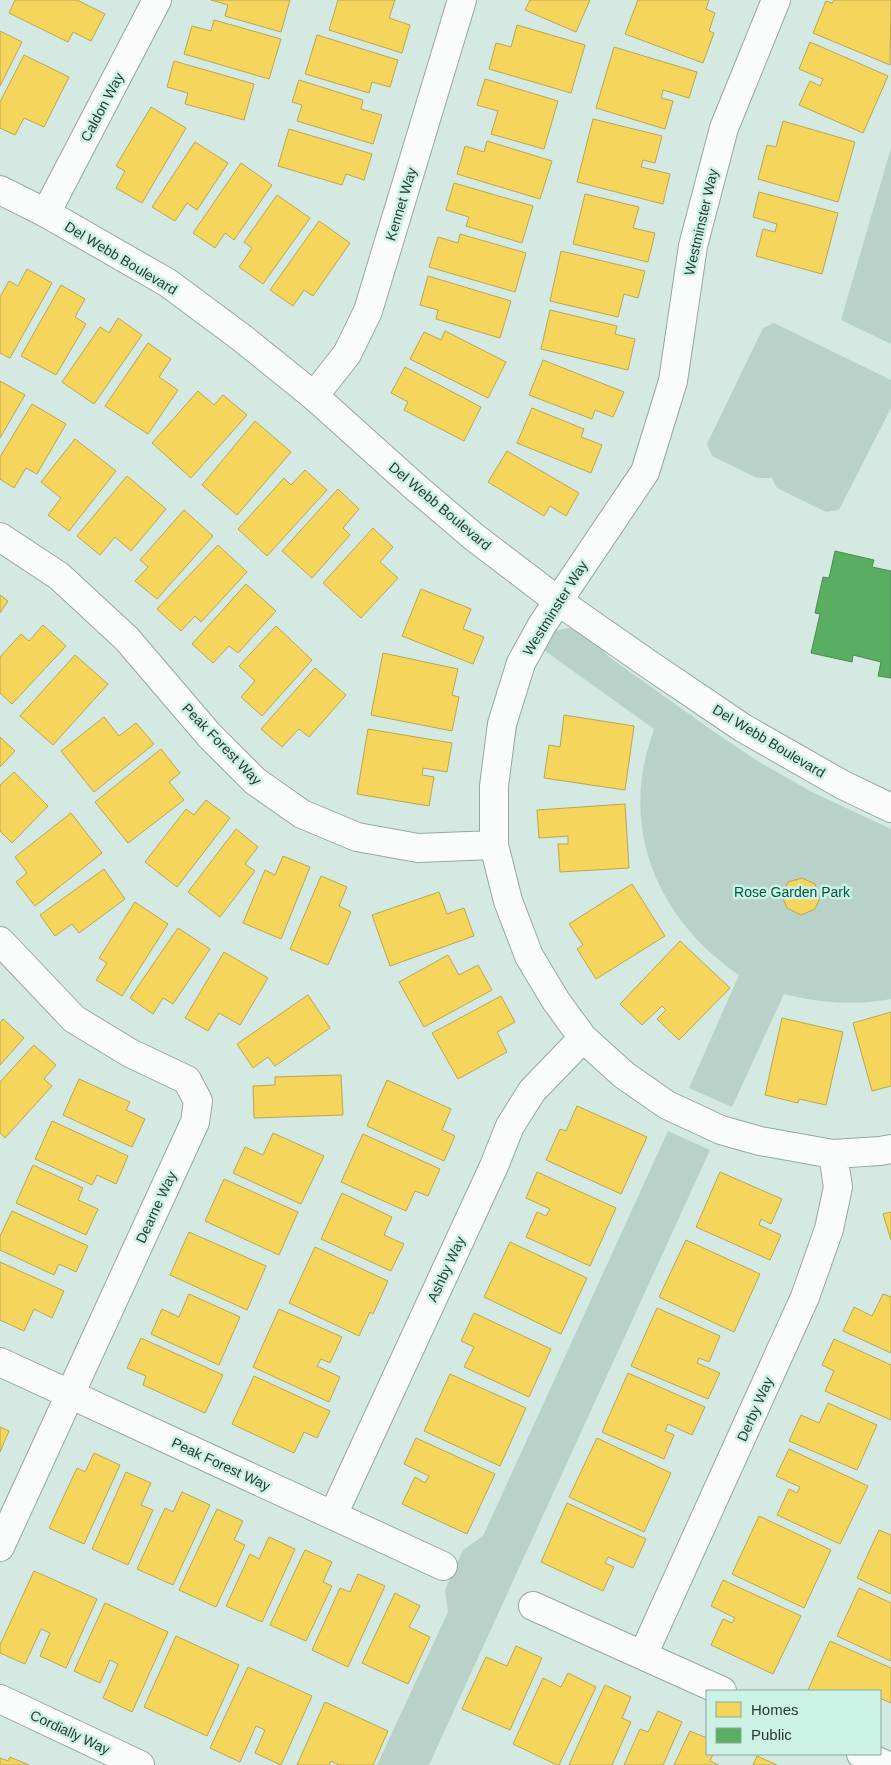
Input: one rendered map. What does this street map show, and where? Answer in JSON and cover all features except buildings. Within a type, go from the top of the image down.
[{"type":"street","name":"Caldon Way","points":[[46,213],[157,0]]},
{"type":"street","name":"Kennet Way","points":[[314,396],[347,354],[368,311],[462,0]]},
{"type":"street","name":"Westminster Way","points":[[776,0],[724,128],[693,246],[673,381],[645,472],[542,624],[521,663],[502,724],[494,786],[494,845],[508,902],[530,956],[556,1001],[583,1038],[624,1075],[675,1108],[729,1132],[780,1145],[833,1154],[891,1149]]},
{"type":"street","name":"Del Webb Boulevard","points":[[0,190],[46,213],[168,283],[242,338],[314,396],[467,531],[558,601],[743,728],[843,785],[891,808]]},
{"type":"street","name":"Peak Forest Way","points":[[0,537],[58,576],[113,626],[127,639],[209,735],[255,781],[302,814],[357,837],[418,848],[494,845]]},
{"type":"street","name":"Dearne Way","points":[[0,941],[74,1020],[130,1053],[187,1080],[198,1101],[195,1122],[0,1547]]},
{"type":"street","name":"Ashby Way","points":[[333,1515],[494,1166],[510,1126],[532,1091],[583,1038]]},
{"type":"street","name":"Derby Way","points":[[643,1655],[805,1297],[829,1229],[838,1187],[833,1154]]},
{"type":"street","name":"Peak Forest Way","points":[[0,1362],[442,1566]]},
{"type":"street","points":[[533,1606],[720,1690]]},
{"type":"street","name":"Cordially Way","points":[[0,1699],[140,1765]]},
{"type":"street","points":[[863,1755],[886,1765]]},
{"type":"green space","points":[[891,148],[891,344],[841,320]]},
{"type":"green space","points":[[774,323],[891,380],[891,408],[839,510],[826,512],[777,488],[772,478],[757,478],[712,456],[707,444],[763,328]]},
{"type":"green space","name":"Rose Garden Park","points":[[572,628],[588,635],[609,657],[759,762],[812,792],[891,829],[891,999],[850,1003],[811,1000],[784,994],[732,1107],[689,1088],[739,975],[693,935],[675,912],[660,887],[649,860],[643,831],[640,801],[644,765],[654,729],[541,648],[553,633],[561,629]]},
{"type":"green space","points":[[668,1131],[710,1150],[429,1765],[377,1765],[448,1612],[445,1590],[463,1550],[483,1536]]}]
